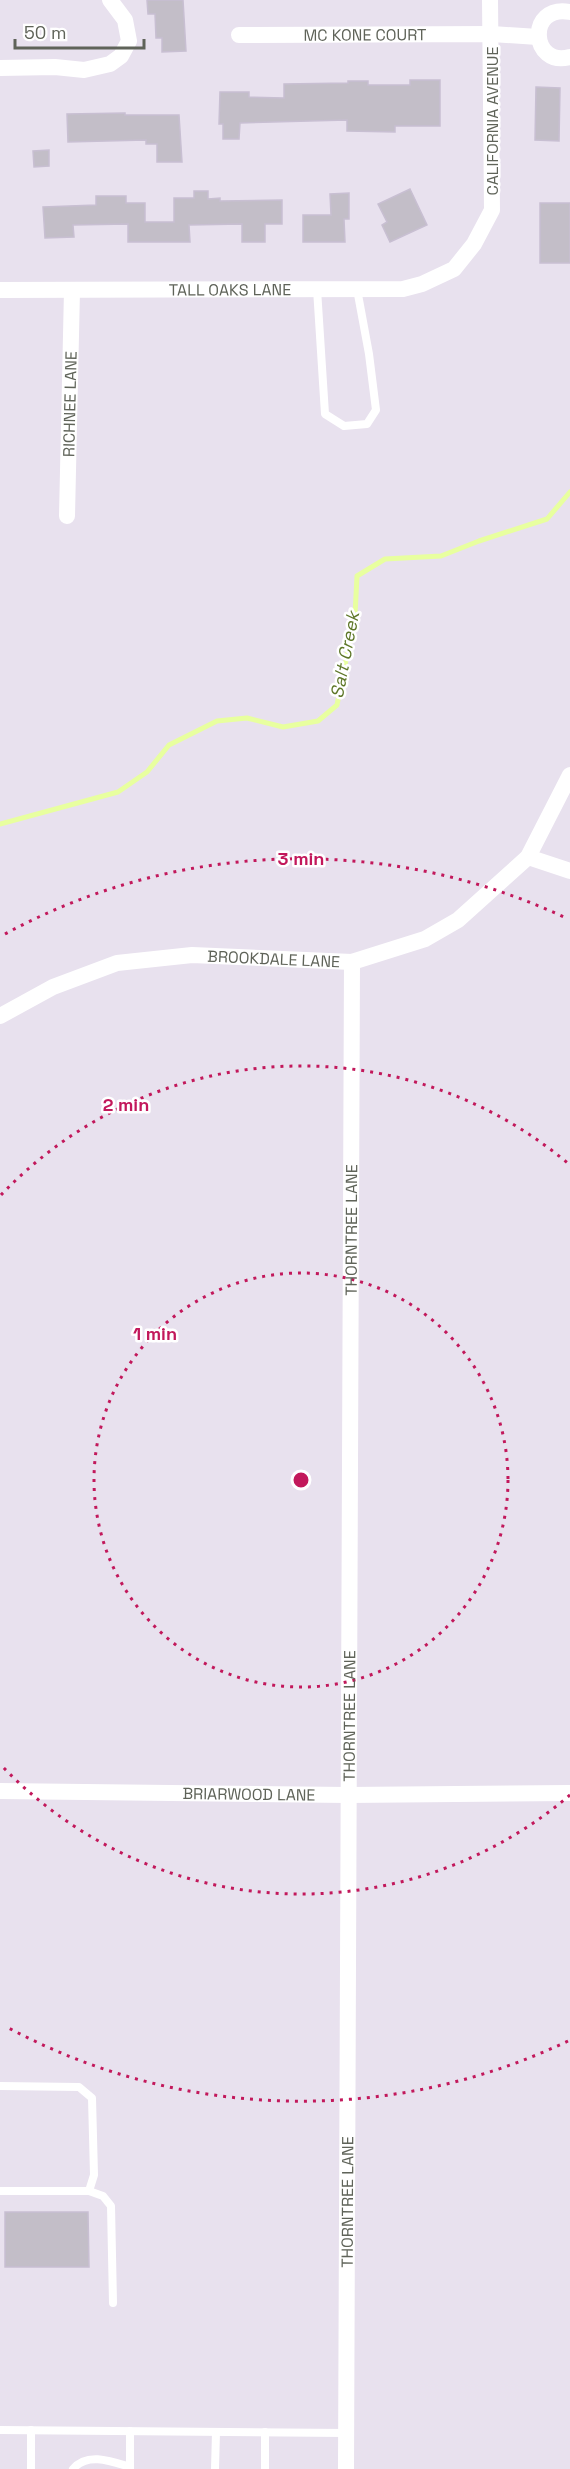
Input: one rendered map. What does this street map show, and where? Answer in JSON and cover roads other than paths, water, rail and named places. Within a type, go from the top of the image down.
[{"type":"street","points":[[0,68],[55,67],[84,70],[110,64],[121,56],[129,41],[125,20],[110,0]]},
{"type":"street","name":"CALIFORNIA AVENUE","points":[[454,269],[474,244],[492,210],[490,0]]},
{"type":"street","points":[[570,12],[562,10],[547,16],[542,22],[538,37],[545,51],[551,56],[570,57]]},
{"type":"street","name":"CALIFORNIA AVENUE","points":[[492,34],[538,37]]},
{"type":"street","name":"MC KONE COURT","points":[[239,35],[492,34]]},
{"type":"street","name":"TALL OAKS LANE","points":[[0,290],[403,289],[422,284],[454,269]]},
{"type":"street","name":"RICHNEE LANE","points":[[68,516],[72,290]]},
{"type":"street","points":[[570,775],[528,856],[570,872]]},
{"type":"street","name":"BROOKDALE LANE","points":[[0,1016],[53,987],[117,963],[192,955],[352,962],[425,939],[458,920],[528,856]]},
{"type":"street","name":"THORNTREE LANE","points":[[346,2469],[352,962]]},
{"type":"street","name":"BRIARWOOD LANE","points":[[0,1791],[348,1795],[570,1793]]},
{"type":"lane","points":[[317,289],[325,414],[344,426],[367,424],[376,411],[369,354],[357,289]]},
{"type":"lane","points":[[0,2086],[79,2087],[92,2098],[94,2175],[89,2191]]},
{"type":"lane","points":[[0,2191],[89,2191],[103,2196],[111,2206],[113,2303]]},
{"type":"lane","points":[[0,2430],[346,2433]]},
{"type":"lane","points":[[31,2430],[31,2469]]},
{"type":"lane","points":[[73,2469],[80,2461],[92,2459],[110,2461],[130,2468],[130,2431]]},
{"type":"lane","points":[[214,2469],[216,2432]]},
{"type":"lane","points":[[264,2432],[265,2469]]},
{"type":"waterway","name":"Salt Creek","points":[[0,824],[118,792],[147,772],[169,745],[217,721],[247,718],[283,727],[318,721],[337,705],[355,615],[357,576],[385,559],[441,556],[547,519],[570,492]]}]
